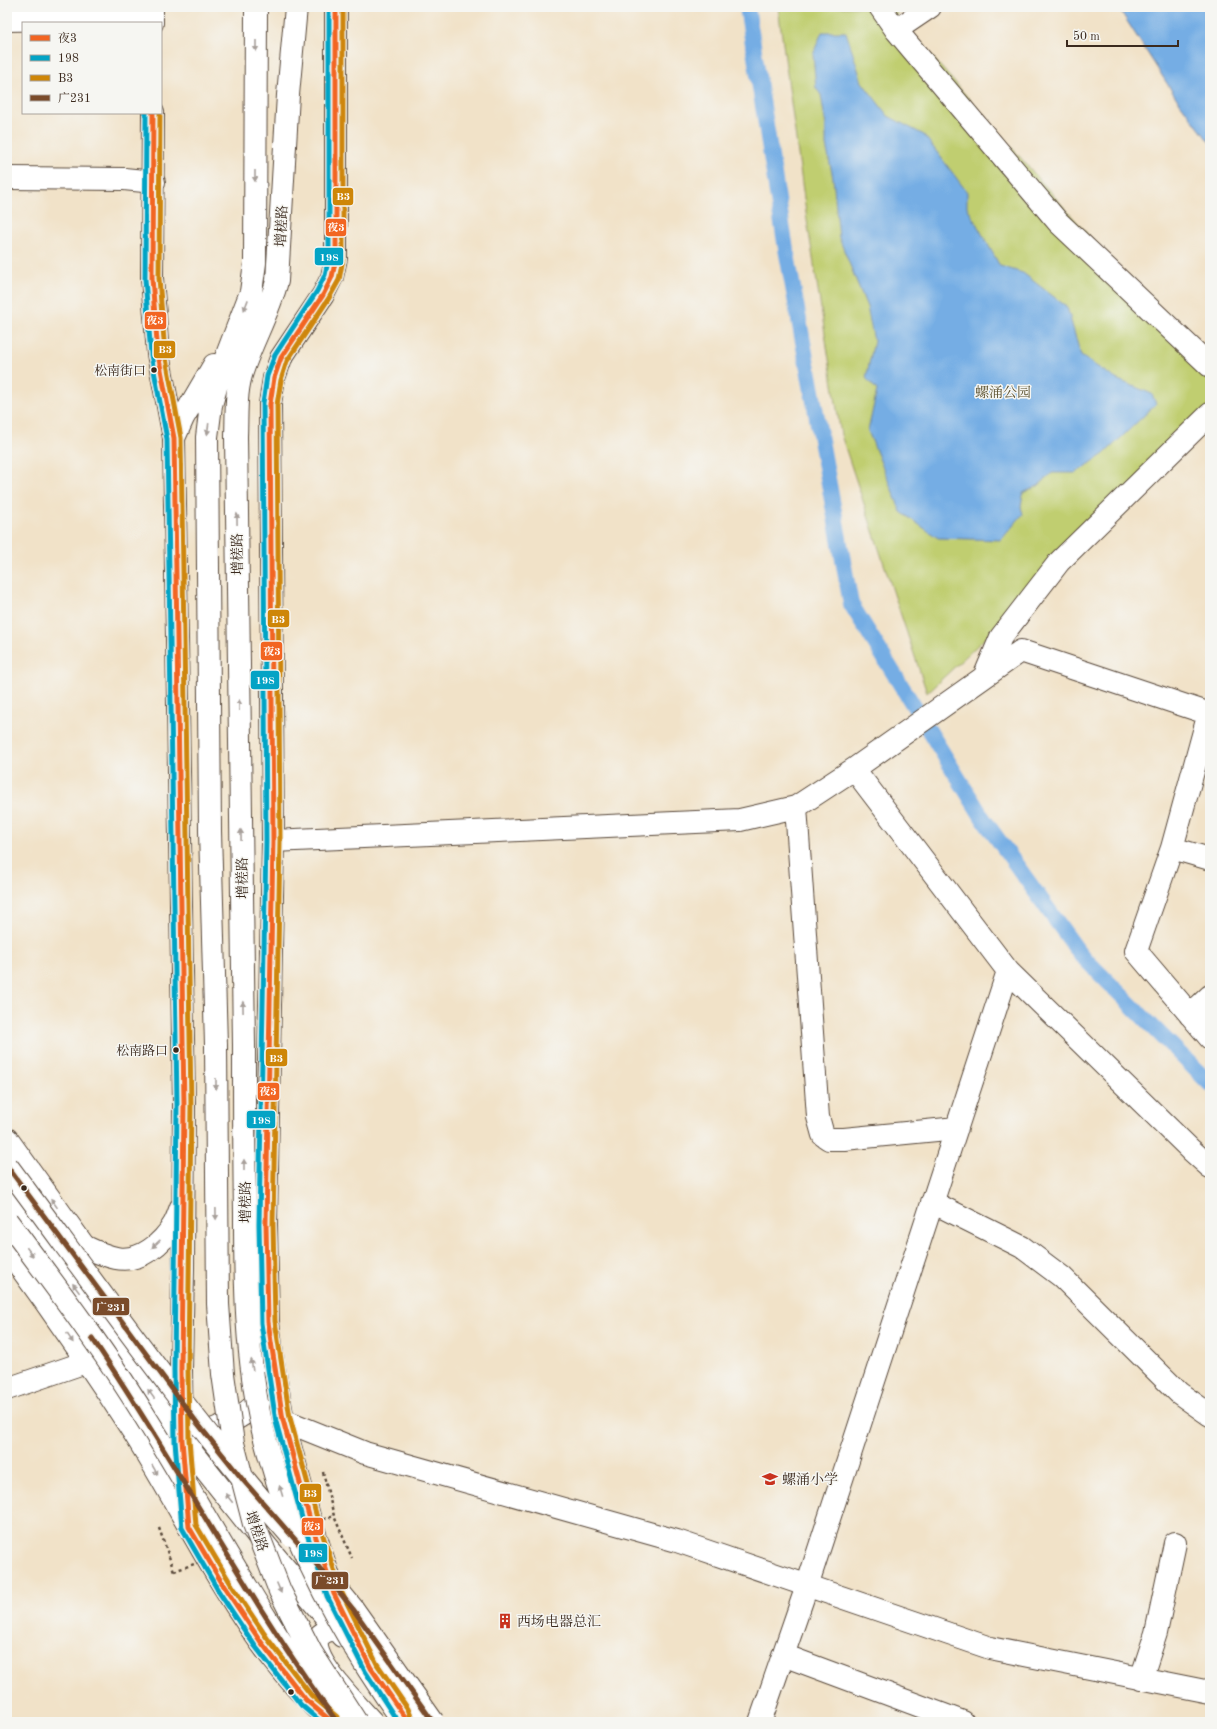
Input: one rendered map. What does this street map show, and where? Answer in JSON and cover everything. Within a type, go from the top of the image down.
[{"type":"main road","name":"增槎路","points":[[256,7],[255,263],[251,292],[220,373],[211,405],[207,437],[210,831],[216,1045],[218,1304],[223,1374],[233,1443],[254,1524],[280,1591],[311,1652],[356,1722]]},
{"type":"main road","points":[[271,7],[270,261],[272,301]]},
{"type":"main road","name":"增槎路","points":[[296,7],[288,94],[280,256],[277,281],[272,301],[242,370],[238,394],[236,436],[247,1315],[262,1426],[284,1501],[315,1576],[346,1635],[405,1720]]},
{"type":"main road","name":"增槎路","points":[[336,7],[336,258],[332,277],[323,296],[282,358],[274,378],[270,404],[273,841],[266,1224],[268,1322],[283,1420],[305,1502],[334,1594],[370,1668],[405,1720]]},
{"type":"main road","points":[[880,7],[896,30],[1058,222],[1210,366]]},
{"type":"main road","points":[[896,30],[930,7]]},
{"type":"main road","points":[[7,20],[152,16]]},
{"type":"main road","points":[[153,114],[154,182],[152,278],[158,347],[174,438],[184,1105],[181,1370],[182,1440],[189,1527]]},
{"type":"main road","points":[[7,178],[124,179],[154,182]]},
{"type":"main road","points":[[174,438],[195,396],[238,326]]},
{"type":"main road","points":[[985,675],[1001,637],[1059,562],[1210,414]]},
{"type":"main road","points":[[273,841],[740,820],[796,807],[854,769],[1021,650],[1209,714],[1172,848],[1136,951],[1210,1038]]},
{"type":"main road","points":[[854,769],[1008,971],[1190,1150],[1210,1167]]},
{"type":"main road","points":[[796,807],[818,1117],[823,1135],[829,1139],[844,1139],[956,1128]]},
{"type":"main road","points":[[1172,848],[1210,859]]},
{"type":"main road","points":[[760,1722],[807,1586],[1008,971]]},
{"type":"main road","points":[[1190,1015],[1210,996]]},
{"type":"main road","points":[[7,1139],[84,1246]]},
{"type":"main road","points":[[7,1166],[198,1424],[353,1609],[433,1722]]},
{"type":"main road","points":[[11,1209],[84,1246],[118,1258],[138,1256],[150,1250],[175,1223],[184,1200]]},
{"type":"main road","points":[[932,1202],[1022,1248],[1062,1277],[1179,1393],[1210,1415]]},
{"type":"main road","points":[[11,1209],[118,1347],[182,1440],[267,1547],[370,1668]]},
{"type":"main road","points":[[11,1209],[151,1426],[253,1598],[337,1722]]},
{"type":"main road","points":[[7,1249],[37,1290],[136,1436],[225,1588],[261,1642],[303,1696],[332,1722]]},
{"type":"main road","points":[[136,1436],[151,1444],[163,1444],[182,1440],[225,1424],[238,1417],[255,1404],[260,1397],[272,1354]]},
{"type":"main road","points":[[7,1389],[86,1362]]},
{"type":"main road","points":[[283,1420],[365,1453],[677,1541],[990,1648],[1210,1692]]},
{"type":"main road","points":[[1141,1678],[1156,1633],[1174,1543]]},
{"type":"main road","points":[[335,1628],[320,1636],[317,1642],[319,1656],[331,1674],[372,1722]]},
{"type":"main road","points":[[783,1655],[963,1722]]},
{"type":"path","points":[[323,1472],[334,1516],[352,1558]]},
{"type":"path","points":[[159,1528],[174,1571]]},
{"type":"green space","name":"螺涌公园","points":[[778,7],[895,7],[898,18],[1210,374],[1210,426],[927,693],[841,435],[807,220]]},
{"type":"water","points":[[1118,7],[1210,7],[1210,143],[1177,99]]},
{"type":"water","points":[[822,32],[846,32],[862,82],[888,116],[924,135],[967,192],[967,207],[1000,266],[1023,273],[1067,307],[1081,356],[1116,379],[1152,394],[1156,404],[1104,454],[1076,473],[1052,473],[1038,486],[1023,493],[1021,507],[1023,514],[1001,540],[938,538],[901,512],[868,431],[877,390],[866,378],[874,341],[867,307],[839,238],[833,178],[826,145],[826,126],[821,95],[816,88],[813,54]]},
{"type":"waterway","points":[[747,7],[786,249],[851,604],[984,820],[1080,954],[1210,1084]]},
{"type":"transit line","name":"198","points":[[329,7],[329,257],[325,275],[317,291],[275,355],[267,376],[263,403],[266,841],[259,1224],[261,1323],[276,1422],[302,1518],[327,1596],[365,1671],[398,1722]]},
{"type":"transit line","name":"夜3","points":[[336,7],[336,258],[332,277],[323,295],[281,358],[274,378],[270,404],[273,841],[266,1224],[268,1322],[283,1420],[309,1516],[334,1594],[371,1668],[402,1713],[410,1722]]},
{"type":"transit line","name":"B3","points":[[343,7],[343,259],[339,280],[329,298],[287,361],[281,380],[277,405],[280,841],[273,1224],[275,1321],[290,1418],[316,1514],[341,1591],[377,1664],[408,1709],[412,1719]]},
{"type":"transit line","name":"198","points":[[146,114],[145,279],[151,355],[167,439],[177,1105],[174,1370],[175,1441],[182,1528],[219,1592],[255,1646],[301,1705],[321,1722]]},
{"type":"transit line","name":"夜3","points":[[153,114],[152,278],[158,354],[174,438],[184,1105],[181,1370],[182,1440],[189,1527],[225,1588],[261,1642],[306,1700],[332,1722]]},
{"type":"transit line","name":"B3","points":[[160,114],[159,278],[165,353],[181,438],[191,1105],[188,1370],[189,1440],[196,1525],[231,1584],[267,1638],[311,1695],[337,1717]]},
{"type":"transit line","name":"广231","points":[[7,1166],[198,1424],[243,1480],[313,1560],[353,1609],[433,1722]]},
{"type":"transit line","name":"广231","points":[[92,1338],[154,1434],[273,1628],[337,1722]]},
{"type":"place","name":"松南街口","points":[[154,370]]},
{"type":"place","name":"松南路口","points":[[176,1050]]},
{"type":"place","name":"螺涌小学","points":[[770,1479]]},
{"type":"place","name":"西场电器总汇","points":[[505,1621]]}]
